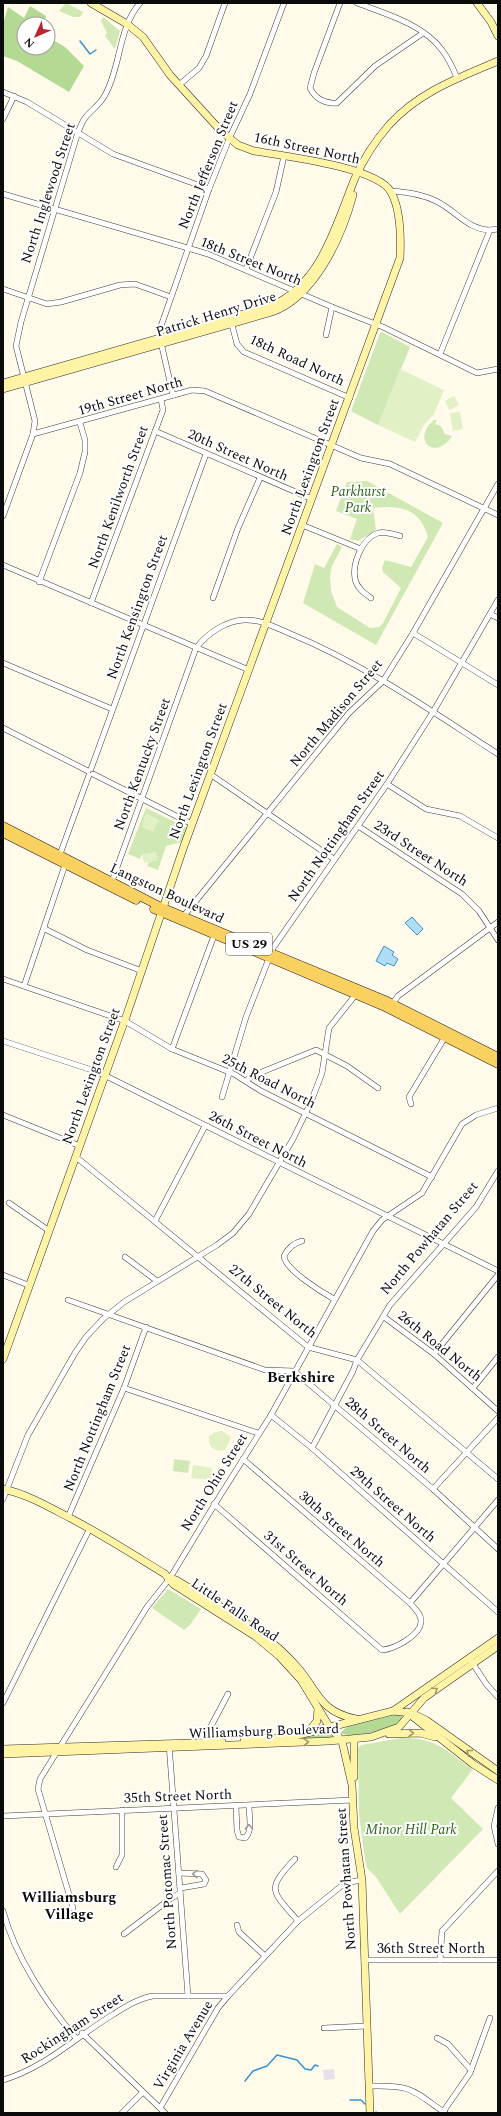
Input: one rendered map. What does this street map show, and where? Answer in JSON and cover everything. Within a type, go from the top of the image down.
[{"type":"main road","name":"Langston Boulevard","points":[[3,826],[62,860]]},
{"type":"main road","name":"Langston Boulevard","points":[[3,833],[62,860],[162,910],[391,1006],[498,1057]]},
{"type":"main road","name":"Langston Boulevard","points":[[391,1006],[445,1037],[498,1064]]},
{"type":"street","name":"16th Street North","points":[[91,3],[127,24],[150,44],[170,75],[229,139],[247,149],[359,172],[377,178],[391,191]]},
{"type":"street","name":"North Inglewood Street","points":[[3,516],[33,434],[35,422],[16,346],[28,298],[78,132],[84,119],[99,105],[106,95],[127,24],[133,10],[140,3]]},
{"type":"street","points":[[179,85],[199,68],[206,56],[225,3]]},
{"type":"street","name":"North Jefferson Street","points":[[161,341],[160,329],[209,189],[229,139],[250,94],[284,3]]},
{"type":"street","points":[[340,3],[314,73],[310,88],[317,98],[330,104],[337,103],[375,66],[423,33]]},
{"type":"street","points":[[357,3],[397,18],[423,33],[443,51],[457,78]]},
{"type":"street","points":[[477,3],[491,22],[498,36]]},
{"type":"street","name":"Patrick Henry Drive","points":[[3,389],[24,380],[231,321],[271,306],[299,292],[325,250],[359,172],[377,141],[397,116],[429,92],[457,78],[498,61]]},
{"type":"street","points":[[3,92],[14,96],[78,132],[113,154],[209,189]]},
{"type":"street","points":[[3,119],[14,96]]},
{"type":"street","points":[[246,269],[276,192],[284,156]]},
{"type":"street","points":[[391,191],[420,195],[436,200],[479,230],[498,229]]},
{"type":"street","name":"North Lexington Street","points":[[3,1359],[28,1285],[125,1021],[210,774],[377,325],[400,258],[400,227],[391,191]]},
{"type":"street","name":"18th Street North","points":[[3,194],[208,254],[377,325],[482,373],[498,369]]},
{"type":"street","points":[[440,354],[490,230]]},
{"type":"street","points":[[3,289],[47,304],[61,302],[120,285],[134,284],[171,297]]},
{"type":"street","points":[[326,335],[332,307]]},
{"type":"street","name":"18th Road North","points":[[231,321],[237,344],[244,352],[350,398]]},
{"type":"street","points":[[161,341],[173,395]]},
{"type":"street","name":"Patrick Henry Drive","points":[[3,383],[24,380]]},
{"type":"street","name":"19th Street North","points":[[33,434],[192,390],[205,391],[361,458],[390,464],[498,515]]},
{"type":"street","name":"North Kenilworth Street","points":[[91,603],[155,431],[162,410],[160,399]]},
{"type":"street","points":[[39,582],[84,459],[85,440],[80,422]]},
{"type":"street","name":"20th Street North","points":[[155,431],[260,478],[312,499]]},
{"type":"street","name":"North Kensington Street","points":[[24,986],[45,929],[62,860],[90,772],[206,454]]},
{"type":"street","points":[[213,598],[238,528],[260,478]]},
{"type":"street","name":"North Madison Street","points":[[182,919],[349,713],[383,681],[413,633],[498,484]]},
{"type":"street","points":[[302,525],[361,549]]},
{"type":"street","points":[[371,598],[360,589],[355,580],[354,570],[361,549],[368,539],[378,533],[386,532],[400,536]]},
{"type":"street","points":[[3,565],[39,582],[249,670]]},
{"type":"street","name":"North Nottingham Street","points":[[222,1097],[246,1017],[270,955],[334,859],[387,784],[433,712],[498,600]]},
{"type":"street","points":[[490,614],[498,618]]},
{"type":"street","points":[[196,648],[206,637],[228,623],[246,620],[266,624],[326,648],[383,681],[498,754]]},
{"type":"street","points":[[413,633],[498,685]]},
{"type":"street","name":"North Kentucky Street","points":[[111,884],[196,648]]},
{"type":"street","points":[[3,663],[112,709]]},
{"type":"street","points":[[3,728],[142,800],[192,824]]},
{"type":"street","points":[[210,774],[334,859]]},
{"type":"street","points":[[387,784],[426,810],[460,816],[498,838]]},
{"type":"street","name":"23rd Street North","points":[[358,826],[462,894],[479,911],[498,940]]},
{"type":"street","points":[[391,1006],[398,996],[498,922]]},
{"type":"street","points":[[45,929],[87,950],[142,972]]},
{"type":"street","points":[[172,1049],[215,933]]},
{"type":"street","name":"25th Road North","points":[[3,979],[125,1021],[154,1040],[172,1049],[229,1071],[261,1091],[432,1177]]},
{"type":"street","points":[[4,1494],[28,1435],[71,1359],[86,1337],[108,1314],[157,1281],[217,1245],[241,1224],[255,1205],[306,1114],[319,1081],[329,1028],[358,992]]},
{"type":"street","points":[[410,1104],[409,1097],[445,1037]]},
{"type":"street","name":"26th Street North","points":[[3,1041],[98,1072],[105,1077],[498,1271]]},
{"type":"street","points":[[246,1081],[252,1076],[286,1063],[310,1050],[316,1050],[358,1073],[378,1088]]},
{"type":"street","name":"North Ohio Street","points":[[73,1908],[38,1789],[40,1778],[147,1607],[170,1578],[214,1504],[258,1433],[271,1415],[371,1233],[382,1221],[419,1196],[432,1177],[462,1125],[476,1114],[498,1108]]},
{"type":"street","points":[[3,1115],[80,1146]]},
{"type":"street","points":[[155,1221],[205,1126]]},
{"type":"street","name":"27th Street North","points":[[76,1157],[308,1347],[357,1360],[498,1479]]},
{"type":"street","name":"North Powhatan Street","points":[[312,1448],[357,1360],[397,1296],[478,1204],[498,1171]]},
{"type":"street","points":[[10,1203],[48,1230]]},
{"type":"street","points":[[302,1241],[294,1244],[287,1250],[284,1256],[286,1263],[314,1287],[334,1299]]},
{"type":"street","points":[[125,1257],[157,1281]]},
{"type":"street","points":[[3,1275],[28,1285]]},
{"type":"street","points":[[434,1354],[498,1275]]},
{"type":"street","points":[[68,1300],[265,1370],[294,1371]]},
{"type":"street","name":"26th Road North","points":[[384,1316],[434,1354],[498,1411]]},
{"type":"street","name":"North Nottingham Street","points":[[68,1517],[124,1388],[146,1327]]},
{"type":"street","points":[[473,1388],[498,1357]]},
{"type":"street","name":"28th Street North","points":[[294,1371],[433,1490],[498,1549]]},
{"type":"street","points":[[124,1388],[258,1433]]},
{"type":"street","name":"29th Street North","points":[[271,1415],[312,1448],[498,1612]]},
{"type":"street","points":[[433,1490],[498,1418]]},
{"type":"street","name":"30th Street North","points":[[243,1459],[410,1603],[418,1612],[422,1621]]},
{"type":"street","name":"Little Falls Road","points":[[4,1494],[18,1498],[59,1516],[68,1517],[90,1528],[170,1578],[173,1584],[267,1646],[290,1667],[320,1703],[328,1726],[340,1738]]},
{"type":"street","points":[[410,1603],[498,1500]]},
{"type":"street","name":"31st Street North","points":[[214,1504],[382,1650],[393,1649],[406,1640],[418,1630],[422,1621]]},
{"type":"street","points":[[3,1703],[90,1528]]},
{"type":"street","points":[[409,1714],[424,1698],[498,1638]]},
{"type":"street","points":[[393,1711],[423,1690],[470,1661],[498,1646]]},
{"type":"street","points":[[470,1661],[487,1686],[498,1697]]},
{"type":"street","points":[[409,1714],[410,1704],[423,1690]]},
{"type":"street","points":[[207,1744],[209,1730],[228,1694]]},
{"type":"street","points":[[424,1698],[420,1710],[426,1720]]},
{"type":"street","points":[[320,1703],[341,1716],[358,1719]]},
{"type":"street","points":[[308,1732],[319,1717],[320,1703]]},
{"type":"street","name":"Williamsburg Boulevard","points":[[207,1744],[217,1742],[287,1738],[328,1726],[393,1711],[409,1714],[426,1720],[498,1771]]},
{"type":"street","points":[[409,1714],[498,1780]]},
{"type":"street","name":"Williamsburg Boulevard","points":[[3,1749],[169,1746],[340,1738],[354,1740],[378,1735],[399,1727],[409,1714]]},
{"type":"street","points":[[340,1738],[339,1730],[349,1722]]},
{"type":"street","points":[[378,1735],[420,1733],[440,1738]]},
{"type":"street","name":"North Powhatan Street","points":[[340,1738],[352,1785]]},
{"type":"street","name":"North Powhatan Street","points":[[354,1740],[352,1785],[355,1840],[362,1880],[364,1996],[370,2086],[370,2113]]},
{"type":"street","name":"North Potomac Street","points":[[169,1746],[188,1996]]},
{"type":"street","name":"Williamsburg Boulevard","points":[[3,1754],[59,1749]]},
{"type":"street","name":"35th Street North","points":[[3,1816],[122,1810],[236,1807],[353,1800]]},
{"type":"street","points":[[236,1807],[236,1830],[239,1837],[245,1838],[249,1835],[250,1830],[249,1806]]},
{"type":"street","points":[[498,1808],[494,1826],[498,1844]]},
{"type":"street","points":[[116,1867],[122,1855],[122,1810]]},
{"type":"street","points":[[295,1859],[278,1876],[274,1884],[276,1893],[298,1921]]},
{"type":"street","points":[[440,1960],[442,1931],[498,1871]]},
{"type":"street","points":[[124,1934],[180,1891],[204,1884],[206,1880],[202,1874],[179,1873]]},
{"type":"street","name":"Virginia Avenue","points":[[160,2108],[214,2015],[228,1996],[298,1921],[346,1884],[362,1880]]},
{"type":"street","points":[[3,1912],[18,1953],[76,2038]]},
{"type":"street","points":[[237,1925],[239,1932],[265,1956]]},
{"type":"street","name":"36th Street North","points":[[364,1960],[498,1960]]},
{"type":"street","name":"Rockingham Street","points":[[3,2080],[37,2066],[82,2034],[134,2002],[153,1996],[228,1996]]},
{"type":"street","points":[[370,2086],[409,2088],[444,2113],[471,2070],[490,2018]]},
{"type":"street","points":[[324,2028],[366,2026]]},
{"type":"street","points":[[82,2034],[165,2113]]},
{"type":"street","points":[[437,2038],[448,2044],[471,2070]]},
{"type":"street","points":[[122,2113],[143,2092]]},
{"type":"shaded area","points":[[334,2069],[335,2079],[324,2080],[323,2070]]},
{"type":"green space","points":[[66,3],[83,12],[80,17],[73,17],[59,11]]},
{"type":"green space","points":[[30,6],[46,16],[25,16]]},
{"type":"green space","points":[[8,7],[21,16],[16,16],[16,56],[56,56],[56,42],[65,47],[84,66],[69,92],[17,61],[3,56],[3,24]]},
{"type":"green space","points":[[103,17],[120,31],[115,49],[105,36],[107,33],[101,21]]},
{"type":"green space","points":[[382,332],[410,347],[378,425],[351,411],[380,333]]},
{"type":"green space","points":[[400,369],[444,390],[434,414],[424,425],[415,442],[378,425]]},
{"type":"green space","points":[[454,396],[459,405],[449,410],[445,401]]},
{"type":"green space","points":[[460,412],[463,429],[453,431],[450,413]]},
{"type":"green space","points":[[434,420],[437,420],[435,424],[441,426],[445,434],[452,436],[446,444],[433,448],[425,441],[424,435],[427,427]]},
{"type":"green space","name":"Parkhurst Park","points":[[367,481],[443,523],[376,645],[303,603],[315,564],[324,568],[337,544],[342,547],[332,566],[330,576],[331,591],[337,607],[370,628],[379,627],[383,623],[401,588],[383,572],[382,568],[385,560],[411,567],[428,537],[420,520],[408,510],[383,507],[373,508],[376,530],[358,541],[350,539],[357,519],[336,511],[347,482]]},
{"type":"green space","points":[[146,808],[187,828],[182,842],[166,846],[158,870],[147,866],[149,862],[158,860],[142,854],[140,859],[128,854]]},
{"type":"green space","points":[[148,814],[159,820],[153,832],[142,827],[145,815]]},
{"type":"green space","points":[[156,852],[158,860],[144,863],[142,854]]},
{"type":"green space","points":[[222,1431],[231,1437],[226,1449],[219,1451],[213,1448],[209,1443],[209,1436],[215,1432]]},
{"type":"green space","points":[[174,1459],[190,1461],[188,1473],[173,1471]]},
{"type":"green space","points":[[193,1465],[212,1468],[211,1480],[191,1478]]},
{"type":"green space","points":[[168,1589],[201,1609],[190,1625],[184,1630],[152,1608]]},
{"type":"green space","points":[[399,1714],[403,1717],[399,1722],[384,1729],[354,1735],[340,1733],[347,1727]]},
{"type":"green space","points":[[326,1730],[335,1739],[304,1740],[296,1738]]},
{"type":"green space","name":"Minor Hill Park","points":[[402,1738],[414,1738],[433,1743],[448,1751],[473,1769],[451,1798],[483,1829],[400,1914],[376,1877],[367,1868],[359,1814],[358,1748],[361,1745]]},
{"type":"water","points":[[412,917],[423,929],[417,935],[405,923]]},
{"type":"water","points":[[384,946],[394,952],[392,955],[398,959],[394,966],[387,963],[385,966],[376,961]]},
{"type":"waterway","points":[[80,41],[90,54],[96,50]]},
{"type":"waterway","points":[[245,2081],[253,2071],[267,2066],[277,2055],[297,2060],[305,2069],[311,2070],[315,2065],[318,2066]]},
{"type":"waterway","points":[[350,2100],[361,2100],[365,2104]]},
{"type":"district","name":"Berkshire","points":[[301,1377]]},
{"type":"district","name":"Williamsburg Village","points":[[69,1906]]}]
